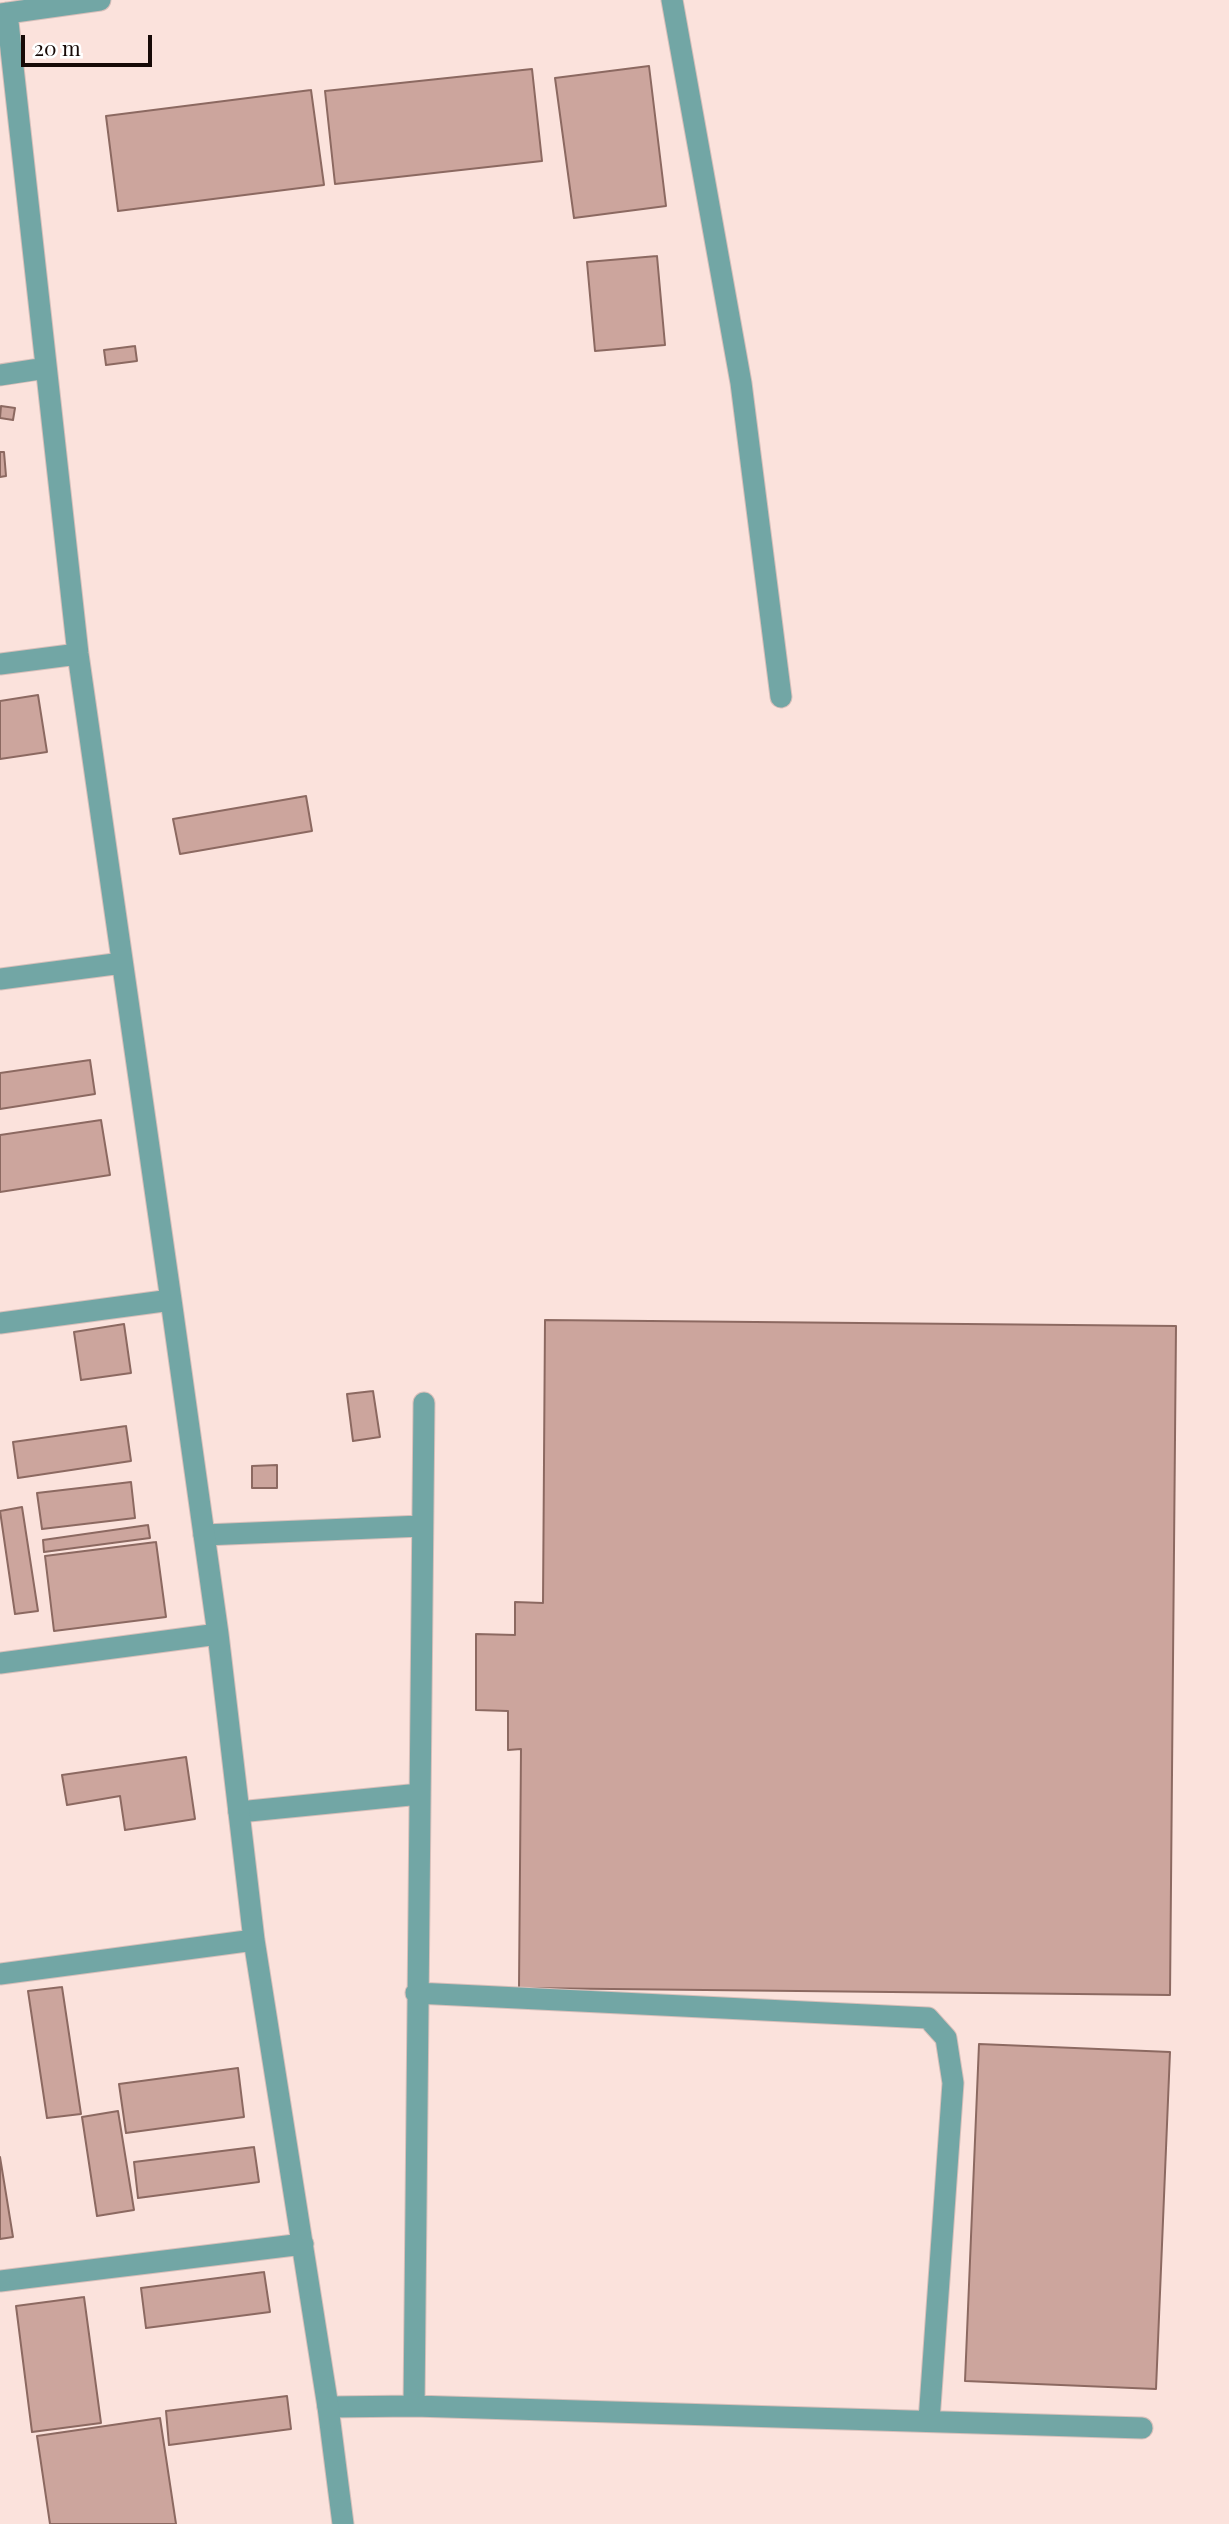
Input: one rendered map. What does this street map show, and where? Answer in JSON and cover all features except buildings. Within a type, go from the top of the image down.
[{"type":"street","points":[[100,0],[4,14],[78,654],[218,1634],[254,1940],[328,2407],[343,2524]]},
{"type":"street","points":[[672,0],[741,383],[781,697]]},
{"type":"street","points":[[0,375],[46,368]]},
{"type":"street","points":[[0,664],[78,654]]},
{"type":"street","points":[[0,979],[122,963]]},
{"type":"street","points":[[0,1323],[171,1300]]},
{"type":"street","points":[[414,2406],[416,1993],[424,1403]]},
{"type":"street","points":[[204,1535],[421,1526]]},
{"type":"street","points":[[0,1662],[218,1634]]},
{"type":"street","points":[[239,1812],[420,1794]]},
{"type":"street","points":[[0,1974],[254,1940]]},
{"type":"street","points":[[416,1993],[928,2018],[946,2038],[953,2083],[929,2421]]},
{"type":"street","points":[[0,2281],[303,2244]]},
{"type":"street","points":[[328,2407],[414,2406],[1142,2428]]}]
